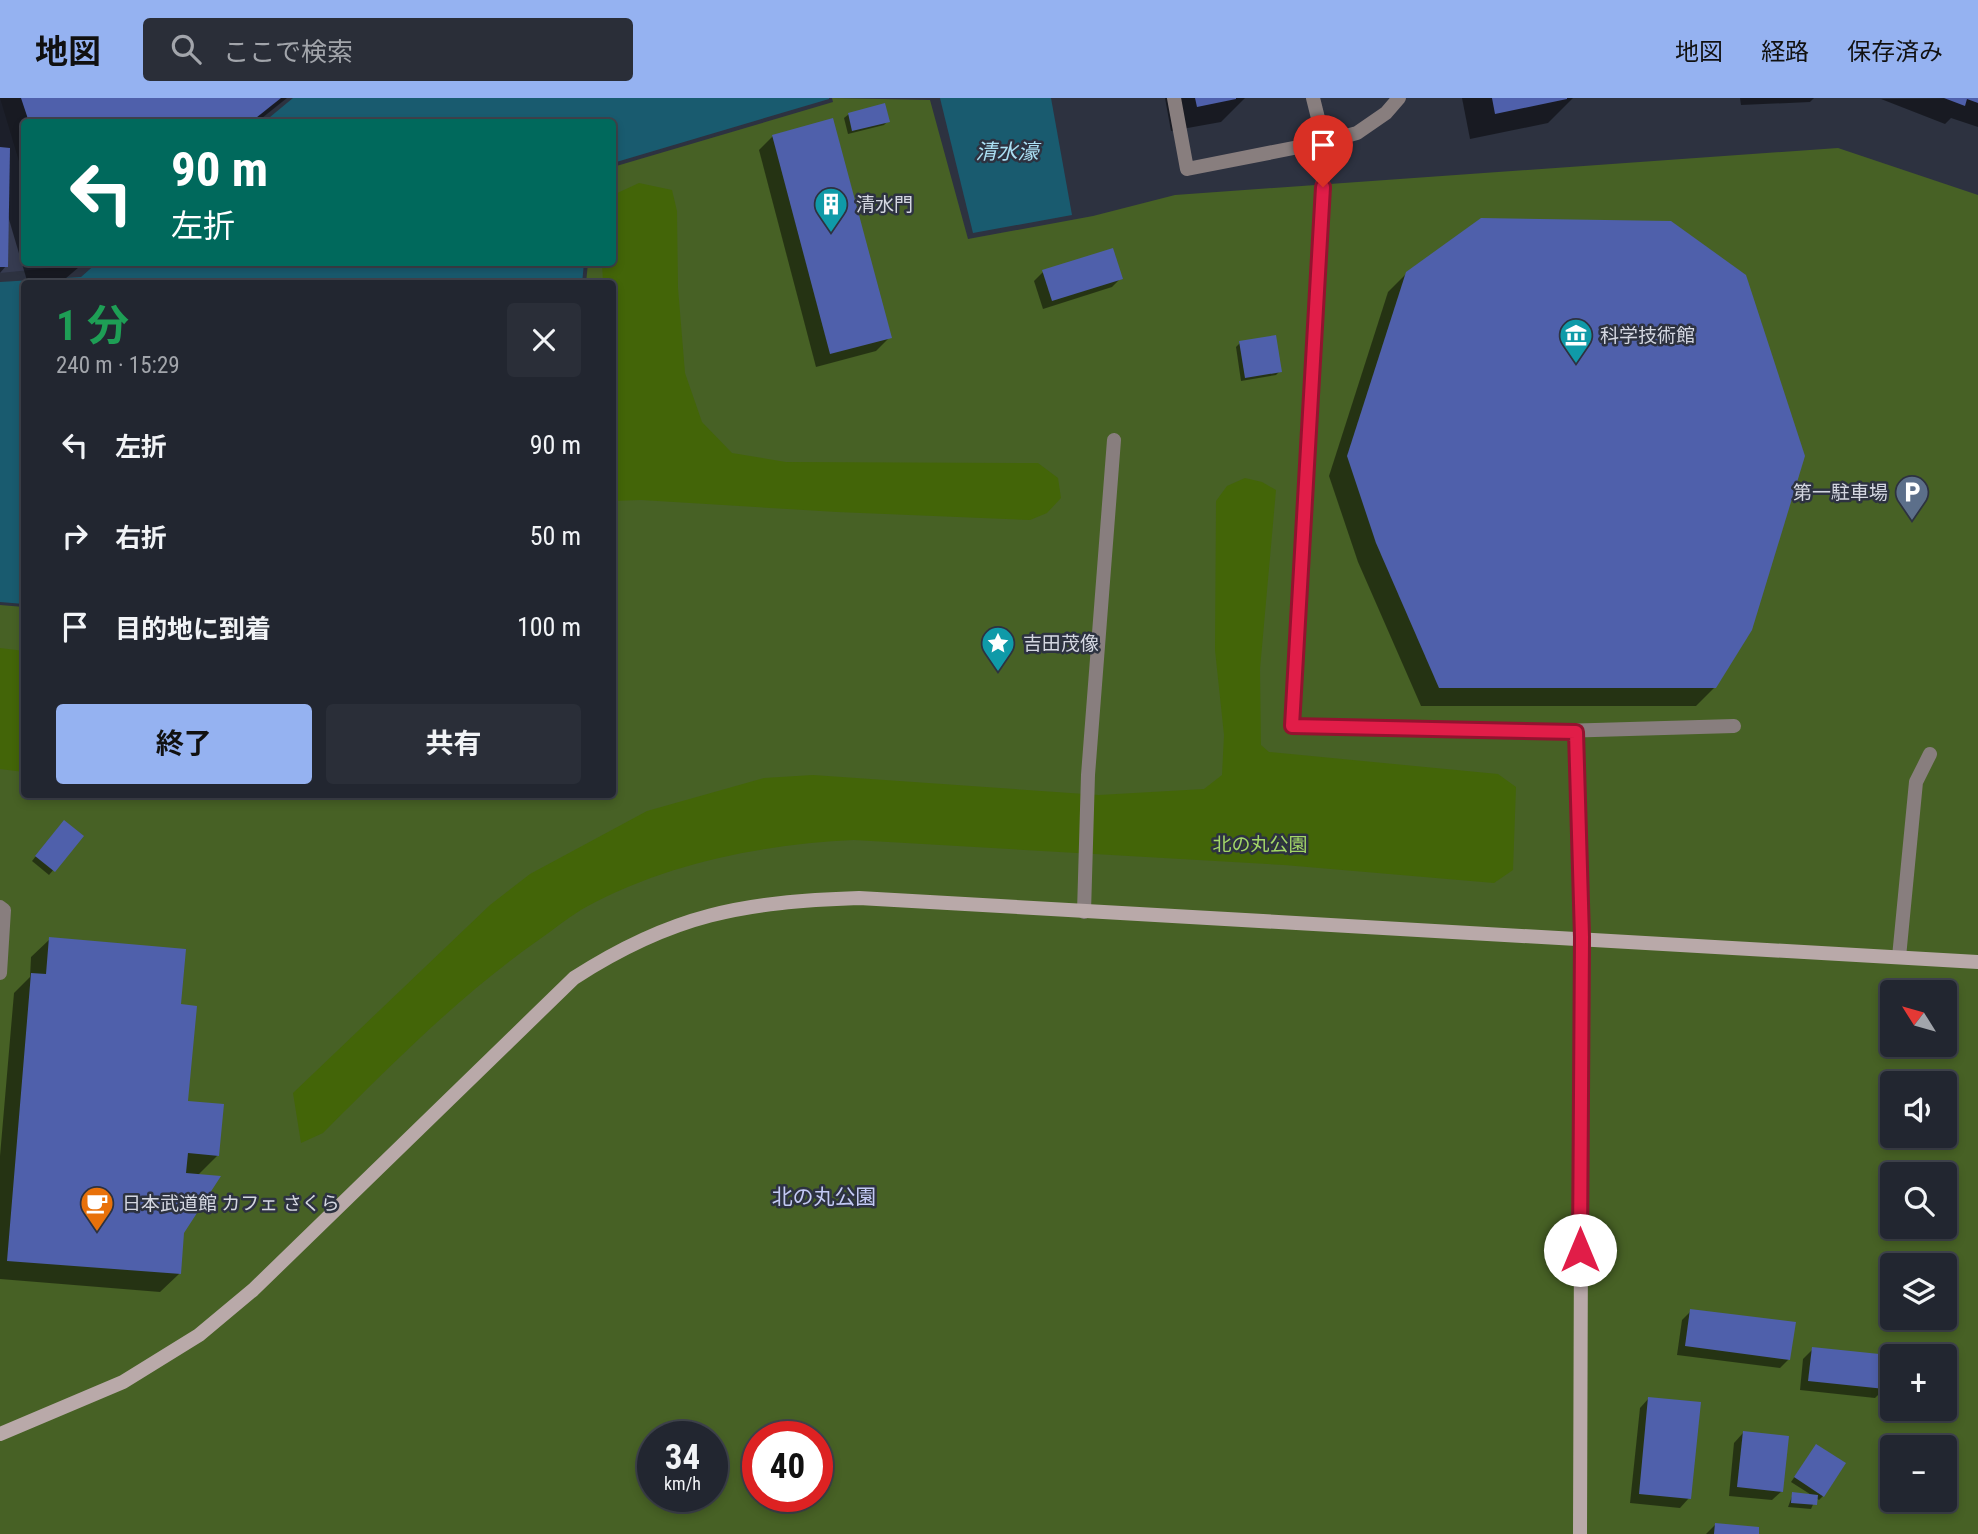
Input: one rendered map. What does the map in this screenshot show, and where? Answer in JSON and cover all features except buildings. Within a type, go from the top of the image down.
[{"type":"street","points":[[1576,732],[1582,937],[1580,1534]]},
{"type":"street","points":[[0,1434],[44,1418],[122,1382],[199,1335],[253,1290],[574,978],[622,947],[679,924],[727,910],[782,900],[859,898],[1582,937],[1978,962]]},
{"type":"lane","points":[[1174,98],[1187,169],[1357,133],[1386,113],[1399,98]]},
{"type":"lane","points":[[1313,98],[1324,142],[1319,292],[1292,726],[1576,732],[1734,726]]},
{"type":"lane","points":[[1084,912],[1088,775],[1114,440]]},
{"type":"lane","points":[[1899,957],[1916,782],[1930,754]]},
{"type":"lane","points":[[0,907],[4,910],[0,973]]},
{"type":"shaded area","points":[[0,98],[21,168],[21,266],[50,268],[0,273]]},
{"type":"green space","name":"北の丸公園","points":[[832,98],[930,100],[968,239],[1093,216],[1175,195],[1838,148],[1978,195],[1978,1534],[0,1534],[0,605],[21,607],[21,798],[616,798],[616,280],[586,280],[588,266],[616,266],[616,166],[833,102]]},
{"type":"green space","points":[[639,183],[672,190],[677,211],[678,288],[685,373],[702,422],[732,453],[786,462],[1038,463],[1058,478],[1061,498],[1047,513],[1030,520],[616,501],[616,280],[603,280],[602,266],[616,266],[616,194]]},
{"type":"green space","points":[[1245,478],[1262,482],[1276,490],[1260,669],[1261,745],[1269,752],[1498,774],[1516,787],[1513,870],[1494,883],[1284,865],[854,840],[786,846],[717,858],[650,878],[618,891],[570,917],[454,1007],[323,1133],[301,1143],[293,1093],[490,905],[530,874],[647,811],[764,778],[813,775],[1099,795],[1204,789],[1222,775],[1224,735],[1215,650],[1216,501],[1227,486]]},
{"type":"green space","points":[[0,648],[21,651],[21,772],[0,769]]},
{"type":"water","points":[[293,98],[829,98],[616,162],[616,119],[268,119]]},
{"type":"water","name":"清水濠","points":[[940,98],[1051,98],[1072,215],[973,233]]},
{"type":"water","points":[[93,266],[584,266],[582,280],[32,280],[81,277]]},
{"type":"water","points":[[21,281],[21,604],[0,602],[0,282]]},
{"type":"place","name":"清水門","points":[[831,234]]},
{"type":"place","name":"科学技術館","points":[[1576,365]]},
{"type":"place","name":"第一駐車場","points":[[1912,522]]},
{"type":"place","name":"吉田茂像","points":[[998,673]]},
{"type":"place","name":"日本武道館 カフェ さくら","points":[[97,1233]]},
{"type":"district","name":"北の丸公園","points":[[824,1197]]},
{"type":"route","points":[[1323,187],[1292,726],[1576,732],[1582,937],[1580,1250]]}]
